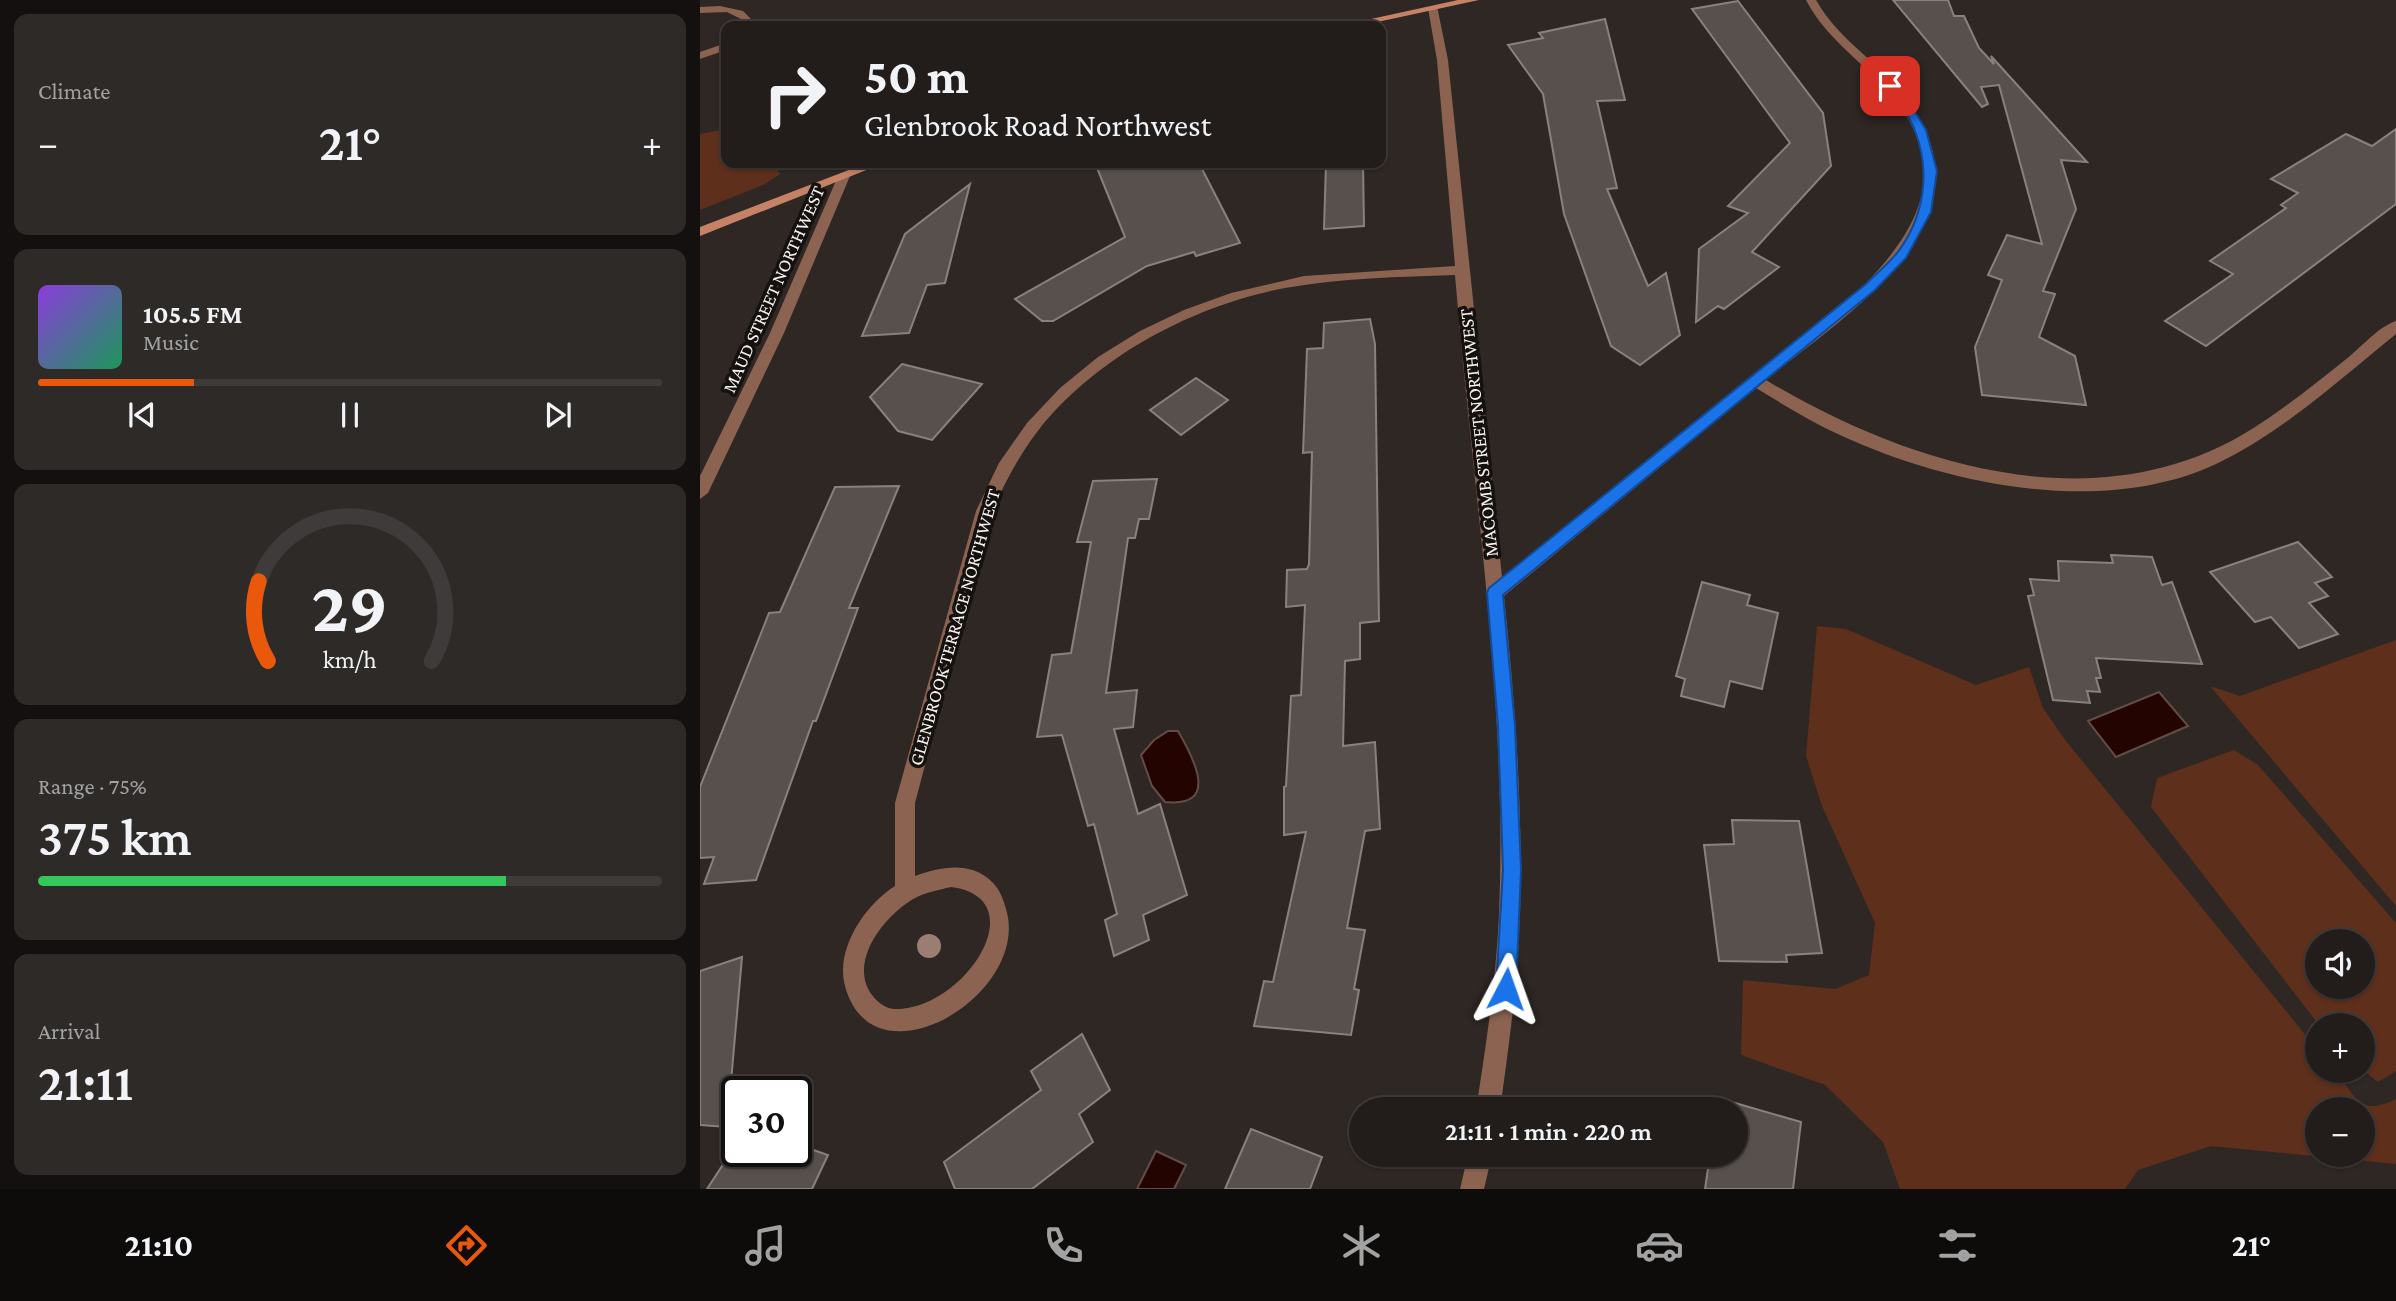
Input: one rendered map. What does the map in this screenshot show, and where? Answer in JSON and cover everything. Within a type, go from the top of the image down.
[{"type":"main road","points":[[1369,21],[1474,0]]},
{"type":"main road","points":[[700,232],[865,168]]},
{"type":"street","points":[[1494,593],[1887,271],[1902,255],[1918,229],[1930,193],[1931,171],[1927,150],[1910,111],[1886,81],[1830,30],[1818,15],[1811,0]]},
{"type":"street","name":"MACOMB STREET NORTHWEST","points":[[1433,8],[1440,36],[1507,726],[1512,870],[1506,989],[1490,1097]]},
{"type":"street","points":[[700,10],[735,10],[745,15],[748,21]]},
{"type":"street","points":[[700,56],[721,48]]},
{"type":"street","name":"MAUD STREET NORTHWEST","points":[[700,493],[777,333],[844,176]]},
{"type":"street","name":"GLENBROOK TERRACE NORTHWEST","points":[[905,891],[905,803],[984,511],[996,479],[1044,414],[1089,372],[1122,349],[1159,327],[1219,301],[1304,281],[1463,270]]},
{"type":"street","points":[[1755,380],[1841,429],[1934,464],[2018,481],[2109,483],[2190,468],[2234,447],[2268,426],[2396,326]]},
{"type":"street","points":[[951,877],[971,880],[987,891],[997,908],[1000,928],[994,951],[982,974],[963,995],[940,1011],[915,1019],[891,1020],[871,1011],[858,996],[853,975],[856,952],[867,928],[884,908],[905,891],[928,880],[951,877]]},
{"type":"street","points":[[1472,1189],[1477,1167]]},
{"type":"shaded area","points":[[721,130],[721,168],[777,168],[780,174],[763,185],[700,210],[700,134]]},
{"type":"shaded area","points":[[1817,626],[1846,629],[1976,685],[2029,667],[2043,708],[2066,741],[2305,1034],[2305,1083],[2344,1083],[2355,1097],[2305,1097],[2305,1155],[2211,1146],[2138,1170],[2125,1189],[1900,1189],[1883,1142],[1825,1085],[1741,1055],[1743,980],[1835,989],[1869,975],[1875,923],[1822,806],[1806,756]]},
{"type":"shaded area","points":[[2396,640],[2396,906],[2210,686],[2240,696]]},
{"type":"shaded area","points":[[2159,692],[2188,726],[2116,757],[2088,721]]},
{"type":"shaded area","points":[[1168,731],[1178,731],[1198,778],[1198,789],[1193,797],[1182,802],[1165,802],[1152,786],[1141,755],[1154,740]]},
{"type":"shaded area","points":[[2234,750],[2258,765],[2396,923],[2396,1071],[2378,1082],[2375,1080],[2375,1013],[2310,1013],[2151,807],[2157,778]]},
{"type":"shaded area","points":[[2396,1099],[2396,1164],[2375,1162],[2375,1106]]},
{"type":"shaded area","points":[[1156,1151],[1186,1165],[1174,1189],[1137,1189]]},
{"type":"building","points":[[1893,0],[1948,0],[1954,16],[1964,16],[1979,48],[1994,64],[1991,56],[2087,162],[2061,160],[2076,209],[2043,291],[2055,294],[2039,337],[2075,356],[2086,405],[1982,395],[1975,347],[2002,280],[1988,275],[2007,235],[2042,244],[1999,85],[1981,87],[1988,104],[1982,107]]},
{"type":"building","points":[[1738,1],[1823,113],[1831,166],[1752,252],[1779,267],[1724,309],[1718,306],[1696,322],[1699,249],[1748,213],[1728,206],[1790,143],[1692,9]]},
{"type":"building","points":[[1605,19],[1625,100],[1597,101],[1617,188],[1607,189],[1648,286],[1666,273],[1680,335],[1640,365],[1611,346],[1564,214],[1543,94],[1508,45],[1543,38],[1539,33]]},
{"type":"building","points":[[2396,129],[2396,204],[2206,346],[2165,321],[2233,274],[2210,261],[2286,208],[2281,205],[2298,193],[2271,179],[2346,134],[2372,146]]},
{"type":"building","points":[[1097,168],[1202,168],[1240,243],[1196,256],[1194,252],[1147,266],[1053,321],[1042,321],[1015,299],[1125,237]]},
{"type":"building","points":[[1326,168],[1363,168],[1364,226],[1324,229]]},
{"type":"building","points":[[970,184],[945,283],[927,285],[909,333],[862,336],[905,234]]},
{"type":"building","points":[[1370,319],[1375,344],[1379,621],[1360,623],[1360,659],[1345,661],[1343,746],[1375,742],[1380,829],[1365,831],[1347,928],[1365,930],[1354,989],[1359,990],[1351,1035],[1254,1026],[1264,981],[1273,982],[1306,832],[1284,835],[1284,787],[1291,696],[1301,695],[1305,605],[1286,607],[1287,570],[1307,569],[1309,564],[1312,452],[1303,453],[1307,349],[1323,348],[1324,323]]},
{"type":"building","points":[[902,364],[982,384],[932,440],[898,431],[870,397]]},
{"type":"building","points":[[1196,378],[1228,400],[1181,435],[1150,410]]},
{"type":"building","points":[[1157,479],[1149,519],[1139,519],[1135,538],[1128,538],[1106,693],[1137,690],[1133,727],[1114,729],[1138,814],[1160,804],[1187,895],[1143,915],[1149,940],[1114,956],[1105,920],[1117,914],[1094,824],[1088,826],[1062,735],[1037,737],[1052,655],[1071,653],[1091,542],[1077,542],[1093,481]]},
{"type":"building","points":[[899,486],[849,608],[858,608],[816,721],[813,721],[756,880],[704,884],[714,857],[700,858],[700,787],[769,613],[780,612],[835,487]]},
{"type":"building","points":[[2298,542],[2332,577],[2315,583],[2328,596],[2309,603],[2338,634],[2299,648],[2271,617],[2255,622],[2210,572]]},
{"type":"building","points":[[2111,555],[2152,557],[2162,585],[2172,582],[2202,664],[2096,658],[2101,678],[2096,678],[2100,692],[2087,691],[2090,703],[2053,700],[2028,596],[2034,595],[2030,579],[2059,581],[2058,561],[2113,563]]},
{"type":"building","points":[[1702,582],[1750,595],[1747,605],[1778,613],[1762,689],[1730,681],[1724,707],[1681,696],[1685,679],[1676,676]]},
{"type":"building","points":[[1732,820],[1799,821],[1822,953],[1786,955],[1787,962],[1719,961],[1704,845],[1734,844]]},
{"type":"building","points":[[742,957],[732,1076],[721,1076],[721,1127],[700,1125],[700,971]]},
{"type":"building","points":[[1082,1034],[1110,1090],[1079,1114],[1093,1142],[1032,1189],[955,1189],[944,1162],[1041,1090],[1031,1071]]},
{"type":"building","points":[[1748,1107],[1801,1122],[1793,1189],[1705,1189],[1708,1167],[1748,1167]]},
{"type":"building","points":[[1251,1129],[1322,1157],[1310,1189],[1225,1189]]},
{"type":"building","points":[[812,1150],[828,1155],[812,1189],[707,1189],[721,1167],[812,1167]]},
{"type":"route","points":[[1506,989],[1512,870],[1507,726],[1494,593],[1870,287],[1902,255],[1926,212],[1931,171],[1916,120],[1890,86]]}]
